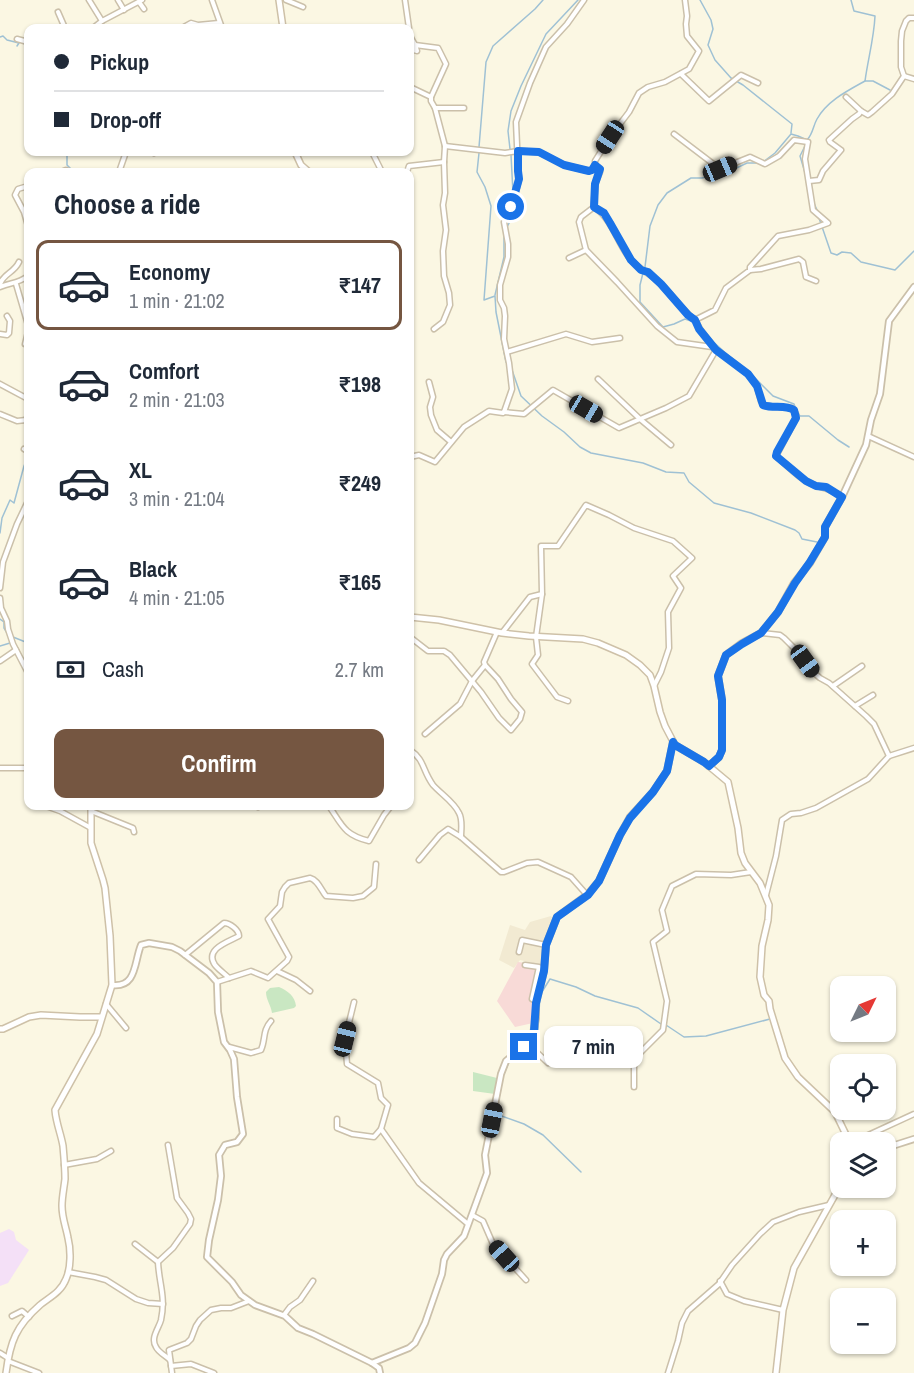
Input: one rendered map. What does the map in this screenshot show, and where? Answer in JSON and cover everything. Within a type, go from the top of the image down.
[{"type":"main road","points":[[279,0],[282,24]]},
{"type":"main road","points":[[414,618],[439,620],[536,637],[583,639],[626,655],[650,675],[660,712],[675,745],[711,764],[728,782],[741,853],[760,883],[769,905],[760,976],[784,1058],[798,1077],[835,1112],[845,1132]]},
{"type":"main road","points":[[6,1373],[15,1335],[29,1317],[53,1297],[66,1281],[70,1263],[62,1206],[65,1176],[55,1110],[97,1034],[112,985],[105,888],[92,849],[91,810]]},
{"type":"main road","points":[[0,1029],[28,1017],[41,1015],[101,1017]]},
{"type":"main road","points":[[776,1373],[783,1310],[794,1268],[833,1198]]},
{"type":"street","points":[[89,0],[102,21]]},
{"type":"street","points":[[118,0],[124,10]]},
{"type":"street","points":[[208,24],[219,23],[212,0]]},
{"type":"street","points":[[286,0],[303,7]]},
{"type":"street","points":[[405,0],[408,24]]},
{"type":"street","points":[[504,412],[512,389],[504,339],[505,316],[500,300],[500,285],[508,257],[504,222],[519,184],[516,122],[546,47],[567,24],[584,0]]},
{"type":"street","points":[[445,146],[505,153],[539,152],[564,165],[592,170],[595,161],[639,93],[689,69],[699,51],[687,36],[685,0]]},
{"type":"street","points":[[98,24],[140,1],[144,9]]},
{"type":"street","points":[[58,12],[63,24]]},
{"type":"street","points":[[846,97],[868,115],[892,94],[904,76],[901,59],[902,31],[906,21],[914,18]]},
{"type":"street","points":[[17,39],[24,41]]},
{"type":"street","points":[[414,42],[417,51],[414,50]]},
{"type":"street","points":[[416,45],[438,48],[446,64],[431,101],[445,146],[446,193],[443,205],[446,231],[443,265],[450,305],[443,322],[434,329]]},
{"type":"street","points":[[681,74],[709,101],[741,75],[758,83]]},
{"type":"street","points":[[904,76],[914,79]]},
{"type":"street","points":[[414,89],[431,97]]},
{"type":"street","points":[[435,108],[464,108]]},
{"type":"street","points":[[809,181],[819,180],[822,171],[841,150],[829,140],[861,111]]},
{"type":"street","points":[[674,134],[720,169],[750,157],[765,164],[779,156],[794,140],[808,142],[805,159],[813,210],[828,223],[778,236],[750,267],[750,270]]},
{"type":"street","points":[[408,168],[409,166],[444,162]]},
{"type":"street","points":[[595,165],[600,172],[595,184],[594,207],[579,222],[586,250],[657,326],[677,342],[712,347],[748,374],[757,386],[763,405],[792,408],[796,418],[776,456],[806,481],[816,486],[826,487],[842,497]]},
{"type":"street","points":[[24,187],[18,189],[15,195],[24,212]]},
{"type":"street","points":[[594,207],[604,213],[631,260],[661,284],[695,320],[699,329],[716,350]]},
{"type":"street","points":[[569,258],[586,250]]},
{"type":"street","points":[[695,320],[714,310],[726,288],[750,270],[799,259],[803,262],[806,277],[816,281]]},
{"type":"street","points":[[19,262],[16,269],[1,280],[0,285],[16,284],[24,279]]},
{"type":"street","points":[[16,284],[24,309]]},
{"type":"street","points":[[711,764],[719,757],[723,742],[722,700],[718,676],[726,655],[761,633],[778,612],[825,537],[825,527],[867,445],[871,420],[880,394],[889,321],[914,287]]},
{"type":"street","points":[[0,334],[9,333],[8,316]]},
{"type":"street","points":[[507,352],[566,334],[592,342],[620,338]]},
{"type":"street","points":[[414,456],[419,455],[435,462],[464,427],[489,411],[524,414],[554,390],[619,428],[689,396],[716,350]]},
{"type":"street","points":[[597,380],[671,446]]},
{"type":"street","points":[[429,382],[433,397],[430,407],[431,416],[437,430],[451,442]]},
{"type":"street","points":[[0,384],[24,397]]},
{"type":"street","points":[[0,414],[17,421],[24,420]]},
{"type":"street","points":[[868,436],[914,457]]},
{"type":"street","points":[[568,701],[557,697],[532,664],[538,655],[536,637],[542,594],[541,546],[558,546],[586,505],[634,528],[673,541],[692,558],[673,576],[681,588],[668,612],[669,648],[654,686]]},
{"type":"street","points":[[0,588],[6,554],[24,509]]},
{"type":"street","points":[[425,734],[460,704],[472,681],[485,665],[484,662],[500,632],[530,597],[542,594]]},
{"type":"street","points":[[0,598],[9,634],[24,665]]},
{"type":"street","points":[[761,633],[780,635],[820,678],[833,686],[874,724],[890,756]]},
{"type":"street","points":[[414,640],[428,651],[444,651],[450,655],[511,730],[520,719],[522,712],[485,665]]},
{"type":"street","points":[[0,661],[16,650]]},
{"type":"street","points":[[833,686],[862,666]]},
{"type":"street","points":[[855,706],[873,695]]},
{"type":"street","points":[[372,1363],[409,1348],[415,1343],[425,1323],[442,1274],[444,1260],[464,1236],[487,1173],[485,1155],[501,1074],[506,1061],[532,1040],[536,1000],[544,971],[546,945],[557,917],[588,895],[599,881],[630,818],[653,792],[667,771],[673,742]]},
{"type":"street","points":[[766,896],[782,820],[792,814],[816,808],[868,779],[890,756],[914,748]]},
{"type":"street","points":[[414,753],[420,757],[425,772],[434,786],[459,810],[462,820],[461,837]]},
{"type":"street","points":[[0,768],[24,768]]},
{"type":"street","points":[[57,810],[90,828]]},
{"type":"street","points":[[95,810],[133,828],[134,832]]},
{"type":"street","points":[[332,810],[350,835],[369,842],[388,810]]},
{"type":"street","points":[[419,860],[448,829],[461,837],[501,872],[527,863],[538,862],[571,877],[588,895]]},
{"type":"street","points":[[217,982],[251,971],[268,978],[287,961],[289,957],[268,919],[280,906],[282,892],[289,883],[310,878],[317,882],[326,896],[363,897],[374,887],[376,864]]},
{"type":"street","points":[[634,1087],[633,1059],[663,1030],[667,1001],[653,942],[667,932],[662,910],[672,886],[696,874],[731,875],[751,872]]},
{"type":"street","points":[[185,955],[224,923],[227,923],[237,931],[239,936],[216,949],[211,958],[229,978]]},
{"type":"street","points":[[519,952],[522,939],[546,945]]},
{"type":"street","points":[[112,985],[120,986],[127,982],[134,972],[141,945],[148,943],[172,947],[209,973],[217,982],[218,1012],[224,1042],[232,1054],[235,1066],[243,1134],[237,1142],[225,1145],[219,1155],[221,1176],[206,1251],[207,1257],[249,1301],[284,1315],[298,1328],[372,1363],[379,1368],[380,1373]]},
{"type":"street","points":[[525,965],[539,967],[532,999],[536,1000]]},
{"type":"street","points":[[277,970],[310,991]]},
{"type":"street","points":[[337,1119],[337,1128],[352,1134],[374,1137],[381,1129],[388,1105],[381,1098],[378,1083],[346,1064],[345,1039],[354,1002]]},
{"type":"street","points":[[106,1004],[126,1028]]},
{"type":"street","points":[[228,1047],[251,1053],[261,1050],[265,1027],[271,1021]]},
{"type":"street","points":[[527,1043],[548,1063]]},
{"type":"street","points":[[874,1132],[914,1114]]},
{"type":"street","points":[[381,1129],[419,1183],[468,1224]]},
{"type":"street","points":[[896,1145],[914,1139]]},
{"type":"street","points":[[168,1145],[177,1198],[190,1219],[190,1224],[173,1248],[158,1262],[163,1304],[154,1338],[155,1347],[170,1360]]},
{"type":"street","points":[[64,1165],[97,1159],[111,1151]]},
{"type":"street","points":[[668,1373],[685,1315],[719,1284],[732,1265],[760,1234],[773,1222],[799,1212],[829,1205]]},
{"type":"street","points":[[471,1215],[483,1221],[493,1244],[526,1280]]},
{"type":"street","points":[[135,1244],[158,1262]]},
{"type":"street","points":[[68,1272],[106,1280],[136,1299],[163,1304]]},
{"type":"street","points":[[284,1315],[300,1300],[313,1281]]},
{"type":"street","points":[[720,1281],[727,1294],[783,1310]]},
{"type":"street","points":[[172,1373],[169,1350],[187,1343],[200,1320],[211,1310],[231,1308],[249,1301]]},
{"type":"street","points":[[12,1316],[22,1311],[29,1317]]},
{"type":"street","points":[[0,1353],[8,1360],[39,1373]]},
{"type":"street","points":[[171,1366],[191,1364],[214,1373]]},
{"type":"shaded area","points":[[551,916],[554,921],[542,965],[520,960],[514,968],[499,960],[510,925],[525,930],[530,922]]},
{"type":"shaded area","points":[[518,962],[541,965],[541,967],[534,1002],[533,1023],[515,1027],[497,1001]]},
{"type":"shaded area","points":[[9,1229],[14,1232],[16,1240],[29,1250],[8,1283],[0,1286],[0,1233]]},
{"type":"green space","points":[[279,987],[290,994],[296,1006],[272,1013],[266,992],[270,988]]},
{"type":"green space","points":[[473,1072],[497,1078],[495,1094],[473,1091]]},
{"type":"waterway","points":[[479,147],[486,62],[493,46],[543,0]]},
{"type":"waterway","points":[[510,149],[508,131],[511,111],[521,86],[546,34],[578,0]]},
{"type":"waterway","points":[[700,0],[711,20],[713,29],[708,45],[715,60],[731,78],[792,124],[791,133]]},
{"type":"waterway","points":[[851,0],[854,11],[875,16],[865,81],[873,81],[890,90]]},
{"type":"waterway","points":[[0,37],[3,36],[7,40],[19,43],[17,46]]},
{"type":"waterway","points":[[763,162],[775,153],[791,134],[807,140],[817,119],[826,107],[865,81]]},
{"type":"waterway","points":[[806,144],[800,156],[806,176]]},
{"type":"waterway","points":[[479,153],[477,172],[491,206],[484,300],[495,296],[506,362]]},
{"type":"waterway","points":[[511,155],[513,193]]},
{"type":"waterway","points":[[67,156],[67,165],[70,168]]},
{"type":"waterway","points":[[645,267],[650,226],[658,205],[667,193],[691,178],[717,175],[747,163],[758,163]]},
{"type":"waterway","points":[[813,201],[817,210]]},
{"type":"waterway","points":[[507,227],[516,210],[515,204]]},
{"type":"waterway","points":[[819,218],[831,253],[837,255],[842,252],[851,253],[861,262],[895,270],[914,251]]},
{"type":"waterway","points":[[495,295],[504,257],[504,234]]},
{"type":"waterway","points":[[643,273],[640,302],[663,327],[685,319],[694,322]]},
{"type":"waterway","points":[[709,338],[741,367]]},
{"type":"waterway","points":[[512,370],[521,396],[580,447],[591,453],[643,463],[666,472],[684,473],[689,482],[714,503],[751,513],[795,530],[802,539],[817,542]]},
{"type":"waterway","points":[[750,373],[773,396],[794,404],[800,416],[809,416],[849,447]]},
{"type":"waterway","points":[[0,533],[2,518],[10,500],[14,503],[24,466]]},
{"type":"waterway","points":[[0,619],[4,622],[4,628],[9,636]]},
{"type":"waterway","points":[[13,637],[24,641]]},
{"type":"waterway","points":[[0,646],[10,643],[10,640]]},
{"type":"waterway","points":[[581,1172],[543,1135],[524,1124],[496,1114],[503,1076],[509,1062],[536,1039],[540,995],[550,979],[595,996],[638,1008],[661,1024]]},
{"type":"waterway","points":[[666,1025],[684,1037],[706,1036],[770,1019]]},
{"type":"route","points":[[511,207],[519,184],[518,151],[539,152],[564,165],[589,171],[595,165],[600,169],[595,184],[594,207],[604,213],[631,260],[661,284],[695,320],[699,329],[716,350],[748,374],[757,386],[763,405],[789,407],[794,410],[796,418],[776,456],[806,481],[816,486],[826,487],[842,497],[825,527],[825,537],[778,612],[761,633],[726,655],[718,676],[722,700],[723,742],[719,757],[709,766],[673,742],[667,771],[653,792],[630,818],[599,881],[588,895],[557,917],[546,945],[544,971],[536,1003],[532,1040],[524,1047]]}]
